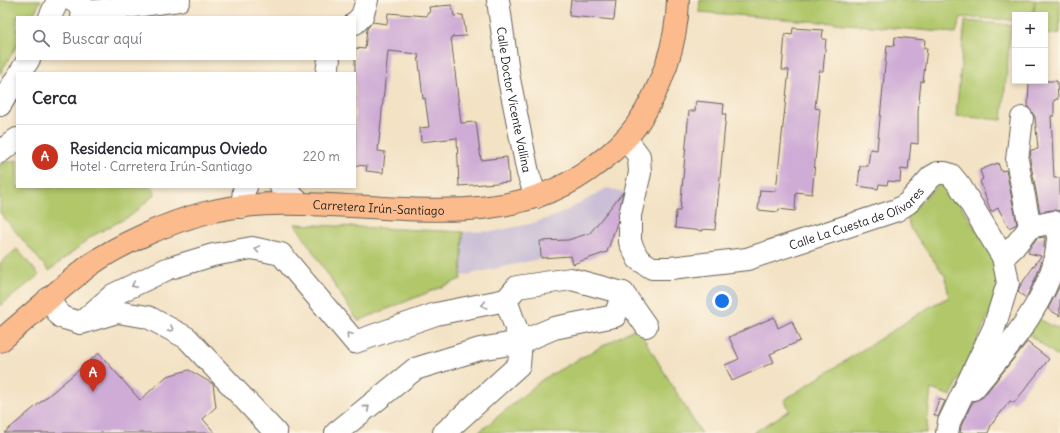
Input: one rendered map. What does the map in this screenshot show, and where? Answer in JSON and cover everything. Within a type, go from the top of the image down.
[{"type":"highway","name":"Carretera Irún-Santiago","points":[[0,341],[48,299],[92,264],[124,245],[158,229],[205,213],[244,197],[259,204],[449,209],[497,206],[536,198],[561,188],[582,176],[626,139],[643,116],[654,96],[671,50],[678,0]]},
{"type":"street","points":[[50,16],[58,0]]},
{"type":"street","points":[[81,10],[179,0]]},
{"type":"street","points":[[356,22],[362,16],[368,0]]},
{"type":"street","name":"Calle Doctor Vicente Vallina","points":[[498,0],[509,80],[528,174],[536,198]]},
{"type":"street","points":[[328,72],[329,60]]},
{"type":"street","points":[[0,105],[16,81]]},
{"type":"street","points":[[1022,118],[1017,160],[1030,227]]},
{"type":"street","name":"Calle La Cuesta de Olivares","points":[[626,139],[639,156],[640,174],[630,215],[630,242],[638,259],[652,268],[747,260],[902,207],[931,177],[938,173],[951,175],[960,186],[1002,257],[1008,283],[994,328],[949,422],[947,433]]},
{"type":"street","points":[[0,152],[16,140]]},
{"type":"street","points":[[282,188],[301,204]]},
{"type":"street","points":[[960,398],[973,390],[1004,353],[1032,312],[1054,268],[1058,238],[1054,222],[1030,227],[1014,247],[1002,257]]},
{"type":"street","points":[[81,323],[113,295],[167,269],[213,255],[252,248],[281,254],[356,342],[436,314],[506,300],[517,287],[571,279],[624,293],[646,326]]},
{"type":"street","points":[[336,433],[414,369],[480,349],[521,342],[554,328],[614,316],[624,293]]},
{"type":"street","points":[[48,299],[61,317],[81,323],[116,312],[148,317],[187,338],[276,433]]},
{"type":"street","points":[[444,433],[518,365],[521,342],[506,300]]},
{"type":"shaded area","points":[[607,188],[624,192],[626,194],[607,252],[573,264],[571,256],[548,257],[461,276],[463,232],[496,231],[530,224],[560,214]]},
{"type":"green space","points":[[0,0],[41,0],[33,16],[16,16],[16,47],[0,74]]},
{"type":"green space","points":[[700,0],[1060,0],[1060,33],[1048,35],[1048,12],[1034,12],[1035,1],[1033,12],[1012,12],[1012,20],[961,17],[956,33],[699,12]]},
{"type":"green space","points":[[965,21],[1011,25],[1002,120],[956,116]]},
{"type":"green space","points":[[16,160],[16,188],[153,188],[155,194],[132,215],[92,236],[49,271],[0,213],[0,164]]},
{"type":"green space","points":[[944,183],[949,187],[993,256],[998,282],[990,313],[951,396],[931,389],[926,433],[753,433],[790,410],[784,400],[931,306],[949,297],[945,276],[910,228],[907,216],[939,184]]},
{"type":"green space","points":[[295,224],[463,232],[461,279],[358,321]]},
{"type":"green space","points":[[17,249],[39,275],[0,306],[0,263]]},
{"type":"green space","points":[[1035,317],[1060,330],[1060,358],[1027,333]]},
{"type":"green space","points":[[637,327],[701,433],[478,433],[543,379]]},
{"type":"building","points":[[571,0],[616,0],[614,20],[569,16]]},
{"type":"building","points":[[452,5],[454,16],[463,15],[466,36],[451,37],[461,123],[476,122],[481,160],[507,157],[509,182],[459,186],[457,138],[421,142],[420,128],[429,127],[425,98],[423,99],[418,54],[388,51],[378,151],[385,152],[383,173],[366,171],[367,166],[356,165],[356,48],[365,49],[367,29],[372,22],[387,24],[388,13],[427,16],[427,13],[430,13],[429,7]]},
{"type":"building","points":[[793,28],[823,30],[822,39],[826,39],[823,71],[819,71],[815,108],[820,109],[812,194],[796,192],[795,211],[779,209],[778,212],[758,210],[760,190],[776,191],[789,70],[782,70],[785,34],[792,35]]},
{"type":"building","points":[[895,37],[925,40],[924,48],[927,48],[923,82],[921,81],[918,111],[918,144],[911,143],[908,170],[901,169],[900,182],[888,181],[887,185],[879,184],[878,189],[858,186],[860,166],[868,166],[870,149],[877,150],[887,45],[894,46]]},
{"type":"building","points":[[1048,81],[1057,81],[1058,99],[1054,100],[1054,116],[1051,116],[1054,178],[1060,178],[1060,211],[1052,210],[1040,212],[1030,160],[1031,150],[1038,149],[1035,117],[1028,107],[1029,84],[1048,84]]},
{"type":"building","points":[[696,101],[724,104],[723,114],[726,114],[715,230],[703,229],[703,231],[675,228],[676,211],[680,211],[689,111],[695,111]]},
{"type":"building","points":[[998,163],[1001,171],[1006,170],[1017,224],[1009,228],[998,208],[991,212],[980,181],[983,179],[980,170]]},
{"type":"building","points":[[623,192],[618,220],[607,252],[573,264],[571,256],[541,258],[540,241],[568,240],[590,233]]},
{"type":"building","points":[[1045,237],[1043,257],[1037,275],[1026,298],[1018,292],[1020,286],[1041,256],[1028,253],[1029,249],[1037,238]]},
{"type":"building","points":[[1060,285],[1060,316],[1048,309]]},
{"type":"building","points":[[774,317],[778,328],[792,321],[800,341],[770,354],[774,362],[732,381],[725,365],[739,359],[729,337]]},
{"type":"building","points":[[1027,342],[1049,359],[1014,403],[1010,401],[991,425],[988,433],[960,433],[961,426],[971,405],[974,401],[983,397]]},
{"type":"building","points":[[99,353],[140,400],[167,376],[189,370],[213,384],[216,407],[203,419],[215,433],[4,433]]},
{"type":"building","points":[[939,399],[945,401],[938,417],[934,415]]},
{"type":"place","name":"Residencia micampus Oviedo","points":[[93,392]]}]
